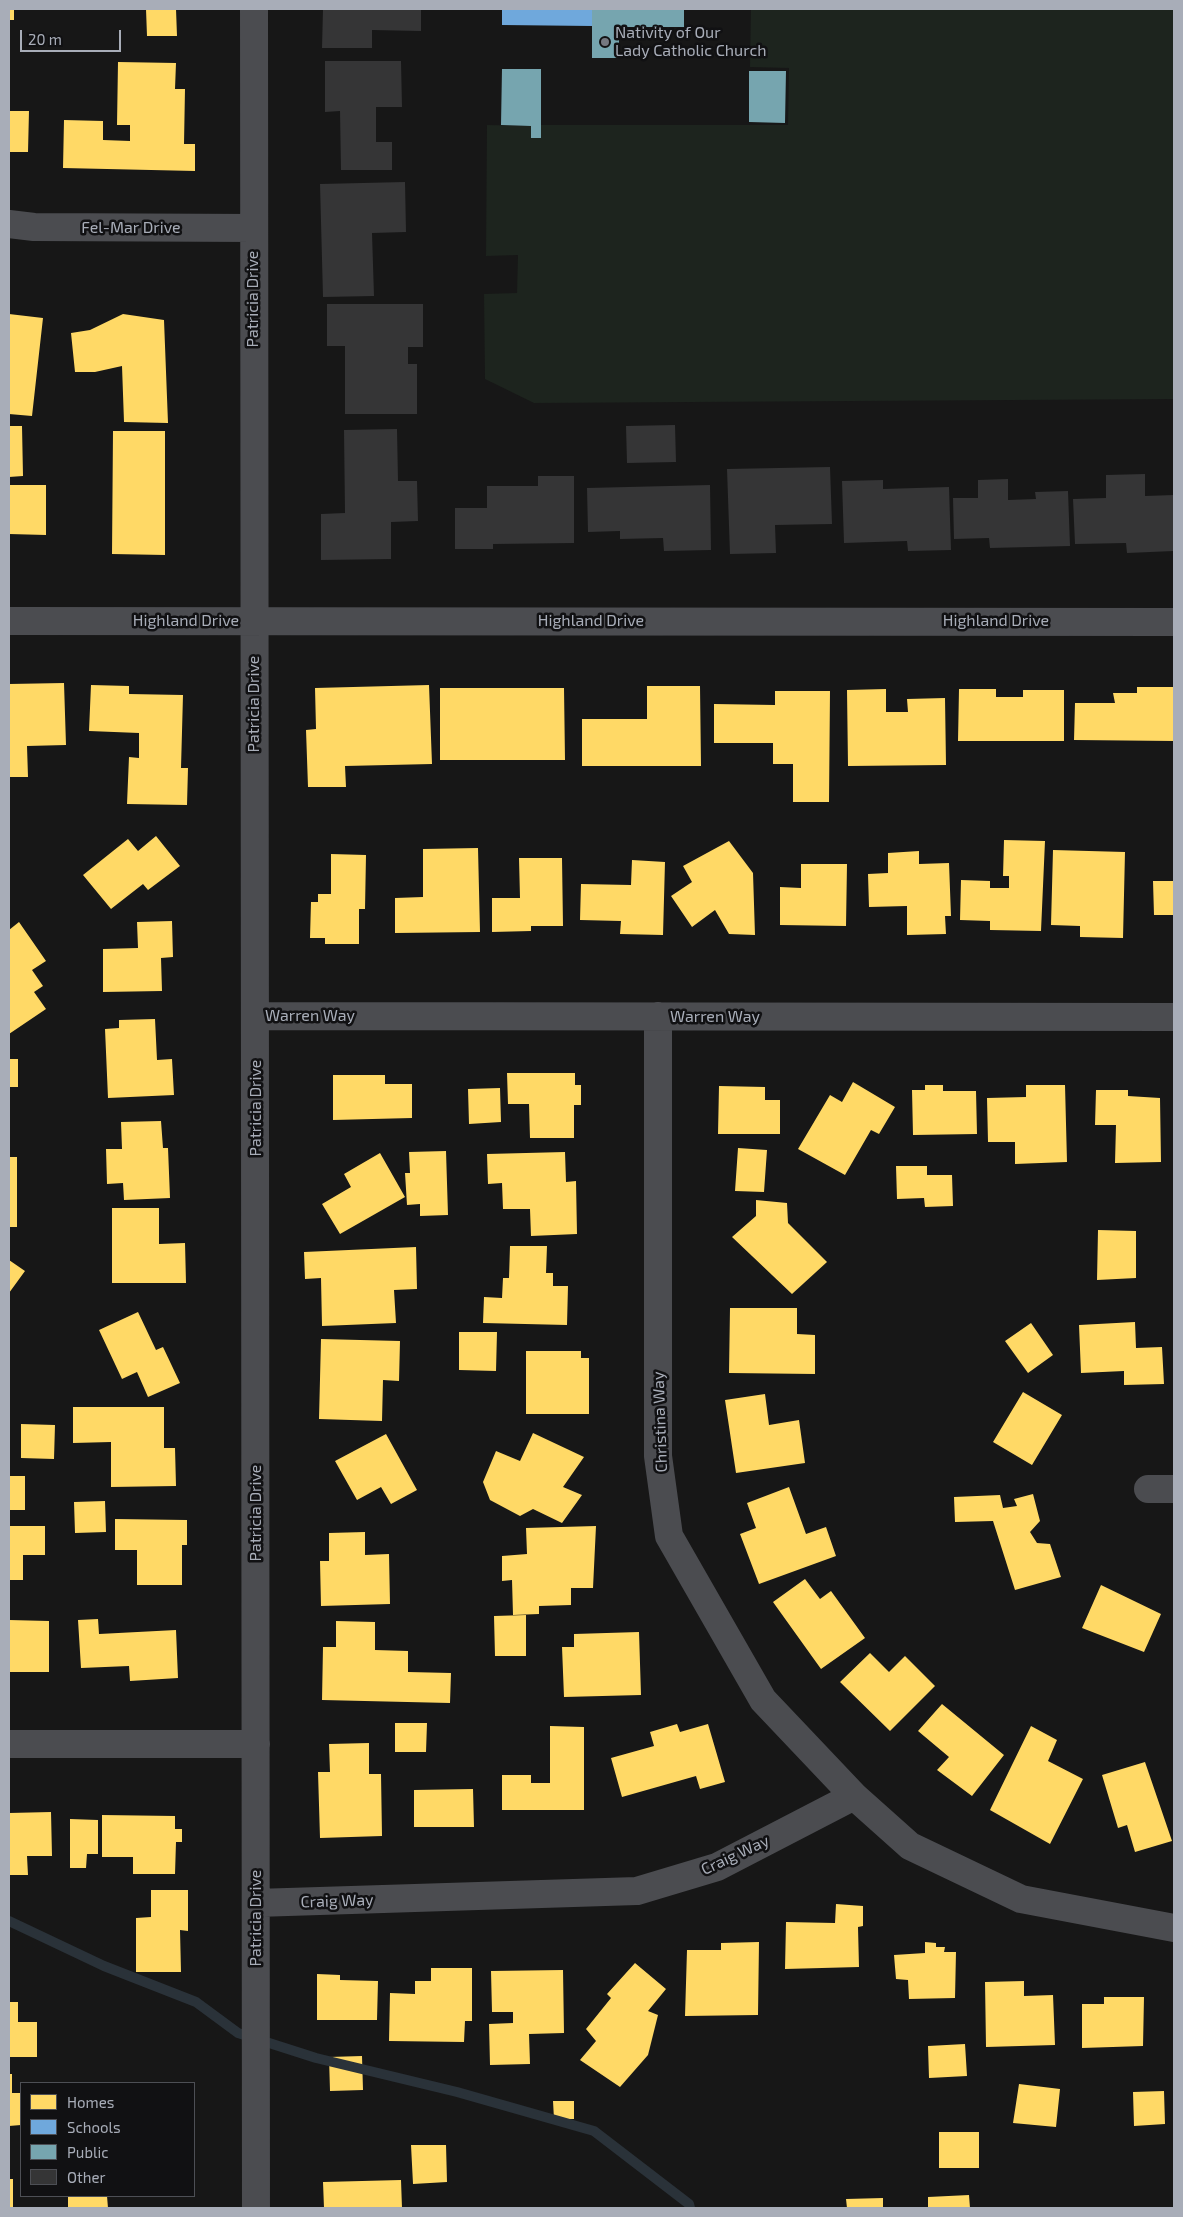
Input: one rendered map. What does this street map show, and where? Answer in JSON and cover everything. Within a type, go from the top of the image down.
[{"type":"street","name":"Patricia Drive","points":[[254,9],[253,621],[256,1016],[256,2208]]},
{"type":"street","name":"Fel-Mar Drive","points":[[9,224],[34,227],[254,228]]},
{"type":"street","name":"Highland Drive","points":[[9,622],[1174,622]]},
{"type":"street","name":"Warren Way","points":[[256,1016],[1174,1017]]},
{"type":"street","name":"Christina Way","points":[[658,1016],[658,1456],[669,1536],[763,1700],[854,1796]]},
{"type":"street","points":[[9,1744],[256,1744]]},
{"type":"street","points":[[854,1796],[910,1846],[1021,1899],[1174,1928]]},
{"type":"street","name":"Craig Way","points":[[256,1903],[637,1891],[717,1867],[854,1796]]},
{"type":"shaded area","points":[[751,9],[1174,9],[1174,399],[534,403],[485,379],[484,294],[517,293],[518,255],[486,256],[487,125],[531,126],[531,138],[541,138],[541,125],[788,125],[789,68],[750,67]]},
{"type":"building: Homes","points":[[9,9],[14,9],[14,20],[9,20]]},
{"type":"building: Homes","points":[[146,9],[176,9],[177,36],[147,36]]},
{"type":"building: Homes","points":[[118,62],[176,63],[175,89],[185,89],[184,144],[195,144],[195,171],[63,168],[64,120],[103,121],[103,140],[130,141],[130,125],[117,125]]},
{"type":"building: Homes","points":[[9,111],[29,111],[28,152],[9,152]]},
{"type":"building: Homes","points":[[9,314],[43,318],[32,416],[9,414]]},
{"type":"building: Homes","points":[[123,314],[164,320],[168,423],[124,422],[122,366],[95,372],[75,372],[71,333],[90,330]]},
{"type":"building: Homes","points":[[9,426],[22,426],[23,476],[9,477]]},
{"type":"building: Homes","points":[[113,431],[165,431],[165,555],[112,554]]},
{"type":"building: Homes","points":[[9,485],[46,485],[46,535],[9,534]]},
{"type":"building: Homes","points":[[64,683],[66,745],[27,746],[28,777],[9,777],[9,684]]},
{"type":"building: Homes","points":[[91,685],[129,686],[129,694],[183,695],[181,768],[188,768],[187,805],[127,804],[129,757],[139,758],[139,733],[89,731]]},
{"type":"building: Homes","points":[[429,685],[432,764],[345,766],[346,787],[308,787],[306,730],[316,729],[315,688]]},
{"type":"building: Homes","points":[[647,686],[700,686],[701,766],[582,766],[582,719],[647,719]]},
{"type":"building: Homes","points":[[1137,687],[1174,687],[1174,741],[1074,740],[1075,703],[1115,703],[1113,693],[1137,693]]},
{"type":"building: Homes","points":[[440,688],[564,688],[565,760],[440,760]]},
{"type":"building: Homes","points":[[886,689],[886,712],[908,712],[907,699],[945,698],[946,765],[848,766],[847,690]]},
{"type":"building: Homes","points":[[959,689],[996,689],[996,697],[1023,697],[1023,690],[1064,690],[1064,741],[958,741]]},
{"type":"building: Homes","points":[[775,691],[830,691],[829,802],[793,802],[793,764],[773,764],[773,743],[714,743],[714,704],[775,705]]},
{"type":"building: Homes","points":[[156,836],[180,866],[148,890],[143,884],[111,909],[83,875],[128,839],[138,851]]},
{"type":"building: Homes","points":[[1004,840],[1045,841],[1041,931],[990,930],[990,921],[960,920],[961,880],[990,881],[990,888],[1009,888],[1009,876],[1003,876]]},
{"type":"building: Homes","points":[[729,841],[753,873],[755,935],[729,934],[715,910],[692,927],[671,896],[692,882],[683,866]]},
{"type":"building: Homes","points":[[478,848],[480,932],[395,933],[395,898],[423,897],[423,849]]},
{"type":"building: Homes","points":[[1053,850],[1125,852],[1123,938],[1080,937],[1080,926],[1051,925]]},
{"type":"building: Homes","points":[[919,851],[919,864],[949,863],[951,916],[945,916],[946,934],[907,935],[907,906],[869,907],[868,874],[888,873],[888,853]]},
{"type":"building: Homes","points":[[331,854],[366,855],[365,909],[359,909],[359,944],[325,944],[325,938],[310,938],[311,902],[318,902],[318,894],[331,894]]},
{"type":"building: Homes","points":[[519,858],[562,858],[563,926],[531,926],[531,931],[492,932],[492,898],[520,898]]},
{"type":"building: Homes","points":[[632,860],[665,862],[663,935],[620,934],[621,921],[580,920],[581,884],[631,885]]},
{"type":"building: Homes","points":[[801,864],[847,864],[846,926],[780,925],[780,887],[801,888]]},
{"type":"building: Homes","points":[[1153,881],[1174,881],[1174,915],[1154,915]]},
{"type":"building: Homes","points":[[172,921],[173,957],[161,958],[162,991],[103,992],[103,949],[138,948],[137,922]]},
{"type":"building: Homes","points":[[19,922],[46,961],[32,970],[43,986],[34,992],[46,1009],[9,1034],[9,930]]},
{"type":"building: Homes","points":[[155,1019],[157,1060],[172,1059],[174,1095],[108,1098],[105,1029],[119,1028],[119,1020]]},
{"type":"building: Homes","points":[[9,1059],[18,1059],[18,1087],[9,1087]]},
{"type":"building: Homes","points":[[507,1073],[575,1073],[575,1085],[581,1085],[581,1105],[574,1105],[574,1138],[530,1138],[529,1104],[508,1104]]},
{"type":"building: Homes","points":[[333,1075],[385,1075],[385,1084],[412,1084],[412,1118],[333,1120]]},
{"type":"building: Homes","points":[[853,1082],[895,1107],[879,1134],[871,1130],[845,1175],[798,1149],[830,1095],[842,1102]]},
{"type":"building: Homes","points":[[925,1085],[943,1085],[943,1091],[976,1091],[977,1134],[913,1135],[912,1090],[925,1090]]},
{"type":"building: Homes","points":[[1026,1085],[1065,1085],[1067,1162],[1015,1164],[1015,1142],[988,1142],[987,1098],[1026,1097]]},
{"type":"building: Homes","points":[[719,1086],[765,1087],[765,1100],[780,1100],[780,1134],[718,1134]]},
{"type":"building: Homes","points":[[500,1088],[501,1122],[469,1124],[468,1089]]},
{"type":"building: Homes","points":[[1096,1090],[1128,1090],[1128,1096],[1160,1098],[1161,1162],[1115,1163],[1116,1125],[1095,1125]]},
{"type":"building: Homes","points":[[161,1121],[163,1148],[168,1148],[170,1198],[124,1200],[123,1183],[107,1184],[106,1149],[122,1149],[121,1122]]},
{"type":"building: Homes","points":[[738,1148],[767,1150],[764,1192],[735,1191]]},
{"type":"building: Homes","points":[[446,1151],[448,1215],[420,1216],[420,1204],[407,1205],[405,1173],[410,1173],[409,1152]]},
{"type":"building: Homes","points":[[565,1152],[566,1182],[576,1181],[577,1234],[531,1236],[530,1209],[503,1209],[502,1183],[488,1184],[487,1154]]},
{"type":"building: Homes","points":[[380,1153],[405,1197],[340,1234],[322,1204],[351,1187],[344,1174]]},
{"type":"building: Homes","points":[[9,1157],[17,1157],[17,1227],[9,1227]]},
{"type":"building: Homes","points":[[896,1166],[927,1166],[927,1175],[952,1175],[953,1206],[925,1207],[924,1198],[897,1199]]},
{"type":"building: Homes","points":[[756,1200],[787,1203],[788,1223],[827,1262],[792,1294],[732,1237],[756,1216]]},
{"type":"building: Homes","points":[[112,1208],[159,1208],[159,1244],[185,1243],[186,1283],[112,1283]]},
{"type":"building: Homes","points":[[1098,1230],[1136,1231],[1136,1278],[1097,1280]]},
{"type":"building: Homes","points":[[510,1246],[547,1246],[546,1273],[553,1273],[553,1286],[568,1286],[567,1325],[483,1323],[484,1297],[502,1298],[503,1278],[509,1278]]},
{"type":"building: Homes","points":[[416,1247],[417,1289],[394,1290],[396,1323],[322,1326],[321,1278],[305,1279],[304,1252]]},
{"type":"building: Homes","points":[[9,1260],[25,1271],[9,1293]]},
{"type":"building: Homes","points":[[730,1308],[797,1308],[797,1334],[815,1335],[815,1374],[729,1373]]},
{"type":"building: Homes","points":[[138,1312],[156,1350],[163,1347],[180,1383],[148,1397],[137,1372],[122,1379],[99,1330]]},
{"type":"building: Homes","points":[[1135,1322],[1136,1348],[1162,1347],[1164,1384],[1124,1385],[1124,1371],[1081,1373],[1079,1325]]},
{"type":"building: Homes","points":[[1031,1323],[1053,1355],[1028,1373],[1005,1341]]},
{"type":"building: Homes","points":[[459,1332],[497,1332],[496,1371],[459,1370]]},
{"type":"building: Homes","points":[[321,1339],[400,1341],[399,1381],[383,1380],[382,1421],[319,1419]]},
{"type":"building: Homes","points":[[526,1351],[581,1351],[581,1358],[589,1358],[589,1414],[526,1414]]},
{"type":"building: Homes","points":[[1023,1392],[1062,1415],[1032,1465],[993,1442]]},
{"type":"building: Homes","points":[[765,1394],[769,1425],[799,1420],[805,1463],[736,1473],[725,1400]]},
{"type":"building: Homes","points":[[73,1407],[164,1407],[164,1448],[175,1448],[176,1486],[111,1487],[111,1442],[73,1443]]},
{"type":"building: Homes","points":[[21,1424],[55,1425],[54,1459],[21,1458]]},
{"type":"building: Homes","points":[[533,1433],[584,1457],[563,1487],[582,1495],[562,1523],[533,1509],[520,1516],[490,1500],[483,1482],[496,1451],[520,1461]]},
{"type":"building: Homes","points":[[386,1434],[417,1490],[391,1504],[381,1487],[357,1500],[335,1461]]},
{"type":"building: Homes","points":[[9,1476],[25,1476],[25,1510],[9,1510]]},
{"type":"building: Homes","points":[[789,1487],[806,1534],[826,1527],[836,1556],[759,1584],[740,1534],[756,1528],[747,1503]]},
{"type":"building: Homes","points":[[1033,1494],[1040,1521],[1030,1532],[1037,1543],[1050,1544],[1061,1577],[1015,1590],[993,1521],[955,1522],[954,1497],[1000,1495],[1003,1508],[1017,1506],[1014,1499]]},
{"type":"building: Homes","points":[[105,1501],[106,1532],[75,1533],[74,1502]]},
{"type":"building: Homes","points":[[115,1519],[187,1520],[187,1545],[182,1545],[182,1585],[137,1585],[137,1550],[115,1550]]},
{"type":"building: Homes","points":[[9,1526],[45,1526],[45,1555],[23,1555],[23,1580],[9,1580]]},
{"type":"building: Homes","points":[[596,1526],[593,1588],[571,1588],[571,1605],[539,1606],[539,1614],[513,1615],[512,1580],[502,1581],[502,1556],[527,1554],[526,1528]]},
{"type":"building: Homes","points":[[365,1532],[365,1555],[389,1554],[390,1604],[321,1606],[320,1561],[329,1561],[329,1533]]},
{"type":"building: Homes","points":[[805,1579],[820,1599],[831,1591],[865,1638],[821,1669],[773,1602]]},
{"type":"building: Homes","points":[[1101,1585],[1161,1614],[1144,1652],[1082,1628]]},
{"type":"building: Homes","points":[[526,1615],[526,1656],[495,1656],[494,1616]]},
{"type":"building: Homes","points":[[98,1619],[99,1634],[176,1630],[178,1678],[130,1681],[129,1666],[81,1668],[78,1620]]},
{"type":"building: Homes","points":[[9,1620],[49,1621],[49,1672],[9,1672]]},
{"type":"building: Homes","points":[[336,1621],[375,1622],[375,1650],[408,1651],[408,1672],[451,1673],[450,1703],[322,1700],[323,1647],[336,1647]]},
{"type":"building: Homes","points":[[639,1632],[641,1695],[564,1697],[562,1647],[574,1647],[574,1634]]},
{"type":"building: Homes","points":[[870,1653],[889,1672],[905,1656],[935,1686],[890,1731],[840,1682]]},
{"type":"building: Homes","points":[[942,1704],[1004,1755],[972,1796],[937,1770],[949,1757],[918,1731]]},
{"type":"building: Homes","points":[[395,1723],[427,1723],[426,1752],[395,1752]]},
{"type":"building: Homes","points":[[677,1724],[680,1732],[708,1724],[725,1782],[700,1789],[696,1776],[622,1797],[611,1758],[654,1746],[650,1732]]},
{"type":"building: Homes","points":[[550,1726],[584,1727],[584,1810],[502,1810],[502,1775],[531,1775],[531,1783],[550,1783]]},
{"type":"building: Homes","points":[[1031,1726],[1057,1740],[1048,1761],[1083,1779],[1050,1844],[990,1810]]},
{"type":"building: Homes","points":[[369,1743],[369,1774],[381,1774],[382,1836],[320,1838],[318,1772],[330,1772],[329,1744]]},
{"type":"building: Homes","points":[[1145,1762],[1172,1841],[1135,1852],[1127,1825],[1118,1828],[1102,1775]]},
{"type":"building: Homes","points":[[473,1789],[474,1827],[414,1827],[414,1790]]},
{"type":"building: Homes","points":[[51,1812],[52,1856],[27,1856],[28,1875],[9,1875],[9,1813]]},
{"type":"building: Homes","points":[[102,1815],[175,1816],[175,1829],[182,1829],[182,1842],[176,1842],[175,1874],[133,1874],[133,1857],[102,1857]]},
{"type":"building: Homes","points":[[70,1819],[98,1820],[98,1854],[87,1854],[86,1868],[70,1868]]},
{"type":"building: Homes","points":[[151,1890],[188,1890],[188,1931],[180,1930],[181,1972],[136,1972],[136,1918],[151,1917]]},
{"type":"building: Homes","points":[[836,1904],[863,1906],[863,1926],[858,1927],[859,1967],[785,1969],[786,1922],[835,1923]]},
{"type":"building: Homes","points":[[759,1942],[758,2015],[685,2016],[687,1950],[721,1950],[721,1943]]},
{"type":"building: Homes","points":[[925,1942],[936,1943],[936,1947],[945,1947],[944,1952],[956,1952],[955,1998],[909,1999],[908,1980],[896,1979],[894,1955],[925,1953]]},
{"type":"building: Homes","points":[[635,1963],[666,1989],[648,2011],[658,2015],[648,2055],[620,2087],[580,2060],[596,2041],[586,2029],[611,1998],[607,1994]]},
{"type":"building: Homes","points":[[431,1968],[472,1968],[472,2021],[465,2021],[464,2042],[389,2041],[390,1993],[415,1994],[415,1981],[431,1981]]},
{"type":"building: Homes","points":[[563,1970],[564,2033],[529,2034],[530,2064],[490,2065],[489,2024],[513,2023],[513,2012],[492,2012],[491,1971]]},
{"type":"building: Homes","points":[[317,1974],[340,1975],[340,1980],[378,1981],[377,2020],[317,2020]]},
{"type":"building: Homes","points":[[1024,1981],[1024,1996],[1053,1995],[1055,2045],[986,2047],[985,1982]]},
{"type":"building: Homes","points":[[1104,1997],[1144,1997],[1143,2046],[1082,2048],[1082,2004],[1104,2004]]},
{"type":"building: Homes","points":[[9,2002],[18,2002],[18,2022],[37,2022],[37,2057],[9,2057]]},
{"type":"building: Homes","points":[[965,2044],[967,2076],[929,2078],[928,2046]]},
{"type":"building: Homes","points":[[362,2056],[363,2090],[330,2091],[329,2057]]},
{"type":"building: Homes","points":[[9,2074],[12,2074],[12,2093],[20,2093],[20,2125],[9,2126]]},
{"type":"building: Homes","points":[[1019,2084],[1060,2089],[1056,2127],[1013,2123]]},
{"type":"building: Homes","points":[[1164,2091],[1165,2124],[1134,2126],[1133,2092]]},
{"type":"building: Homes","points":[[553,2101],[574,2101],[574,2119],[554,2119]]},
{"type":"building: Homes","points":[[939,2132],[979,2132],[979,2168],[939,2168]]},
{"type":"building: Homes","points":[[411,2145],[446,2145],[447,2182],[413,2184]]},
{"type":"building: Homes","points":[[9,2179],[13,2179],[13,2208],[9,2208]]},
{"type":"building: Homes","points":[[401,2180],[402,2208],[324,2208],[323,2182]]},
{"type":"building: Homes","points":[[969,2195],[970,2208],[928,2208],[928,2197]]},
{"type":"building: Homes","points":[[68,2197],[107,2197],[108,2208],[68,2208]]},
{"type":"building: Homes","points":[[883,2198],[883,2208],[847,2208],[846,2199]]},
{"type":"building: Schools","points":[[502,9],[592,9],[592,26],[502,25]]},
{"type":"building: Public","name":"Nativity of Our Lady Catholic Church","points":[[592,9],[684,9],[684,27],[619,27],[619,58],[592,58]]},
{"type":"building: Public","points":[[502,69],[541,69],[541,138],[531,138],[531,126],[501,125]]},
{"type":"building: Public","points":[[749,71],[786,71],[785,123],[749,122]]},
{"type":"building: Other","points":[[323,9],[421,9],[421,31],[372,30],[372,48],[322,48]]},
{"type":"building: Other","points":[[325,61],[401,61],[402,107],[376,107],[376,142],[392,142],[392,170],[341,170],[340,111],[325,112]]},
{"type":"building: Other","points":[[405,182],[406,232],[372,233],[374,296],[323,297],[320,184]]},
{"type":"building: Other","points":[[327,304],[423,304],[423,347],[408,347],[408,364],[417,364],[417,414],[345,414],[345,346],[327,346]]},
{"type":"building: Other","points":[[675,425],[676,462],[627,463],[626,426]]},
{"type":"building: Other","points":[[397,429],[398,481],[417,481],[418,521],[391,522],[391,559],[321,560],[321,514],[345,513],[344,430]]},
{"type":"building: Other","points":[[830,467],[832,524],[775,525],[776,553],[730,554],[727,469]]},
{"type":"building: Other","points":[[1145,474],[1145,496],[1174,495],[1174,551],[1127,553],[1126,543],[1075,544],[1073,499],[1106,498],[1106,475]]},
{"type":"building: Other","points":[[538,476],[574,476],[574,543],[493,544],[493,549],[455,549],[455,508],[487,508],[487,486],[538,486]]},
{"type":"building: Other","points":[[1008,479],[1008,500],[1036,499],[1035,492],[1068,491],[1070,546],[990,548],[989,538],[954,539],[953,498],[978,498],[978,480]]},
{"type":"building: Other","points":[[883,480],[883,489],[949,487],[951,550],[908,551],[907,541],[844,543],[842,481]]},
{"type":"building: Other","points":[[710,485],[711,550],[664,551],[663,538],[620,539],[620,531],[588,532],[587,488]]},
{"type":"waterway","points":[[9,1921],[104,1966],[196,2002],[238,2033],[316,2058],[457,2092],[594,2131],[689,2204],[690,2208]]},
{"type":"place","name":"Nativity of Our Lady Catholic Church","points":[[605,42]]}]
